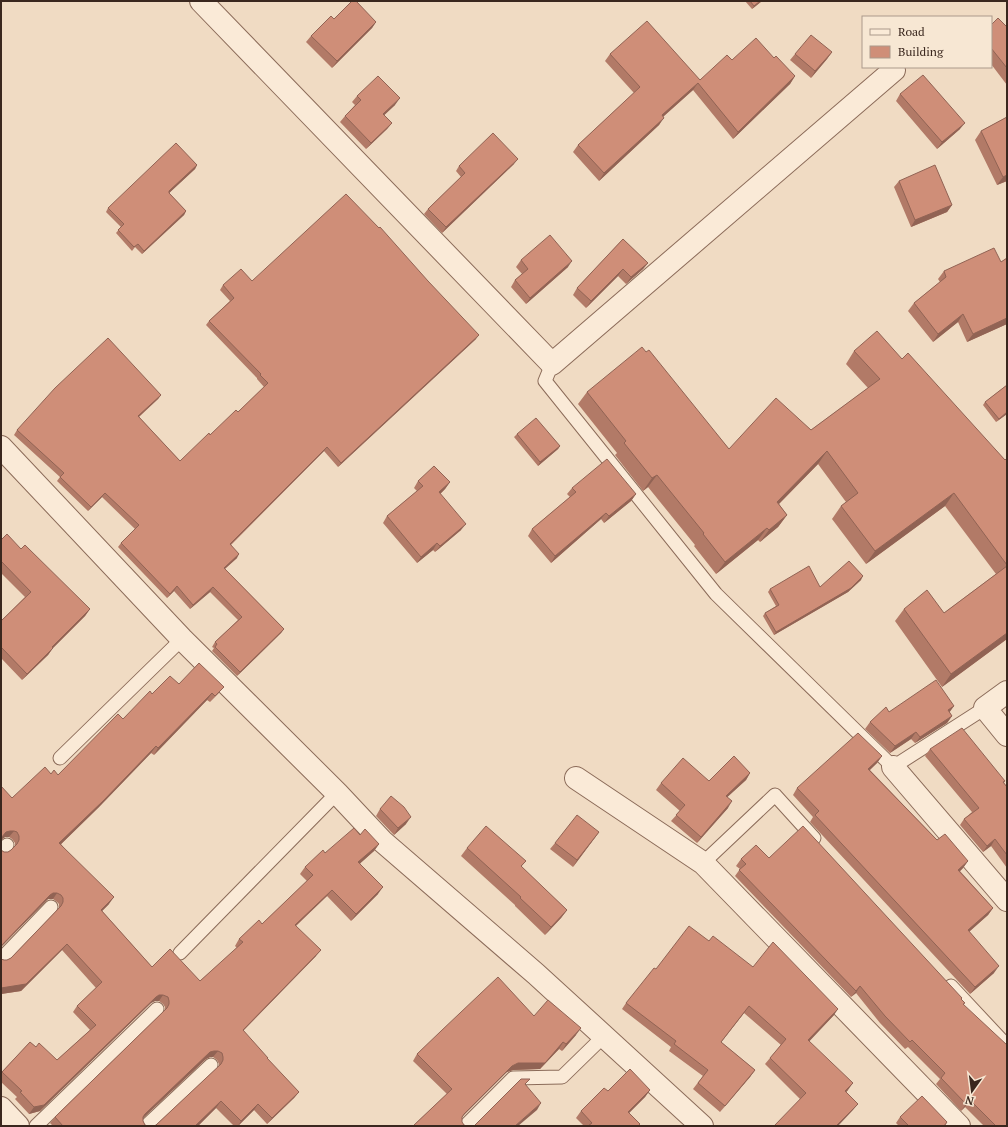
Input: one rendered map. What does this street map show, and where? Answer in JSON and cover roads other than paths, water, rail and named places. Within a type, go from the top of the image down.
[{"type":"street","points":[[200,1],[552,364],[894,70]]},
{"type":"street","points":[[1,447],[182,639],[337,793],[382,841],[536,974],[702,1126]]},
{"type":"street","points":[[1007,692],[985,708],[1007,735]]},
{"type":"street","points":[[893,768],[1007,900]]},
{"type":"street","points":[[576,778],[703,863],[959,1126]]},
{"type":"street","points":[[1,1108],[18,1126]]},
{"type":"lane","points":[[552,364],[545,381],[716,594],[893,768],[985,708]]},
{"type":"lane","points":[[60,758],[182,639]]},
{"type":"lane","points":[[180,953],[337,793]]},
{"type":"lane","points":[[703,863],[775,795],[823,848]]},
{"type":"lane","points":[[1,959],[51,907]]},
{"type":"lane","points":[[942,976],[1007,1046]]},
{"type":"lane","points":[[36,1126],[157,1009]]},
{"type":"lane","points":[[465,1126],[513,1078],[562,1077],[604,1036]]},
{"type":"lane","points":[[146,1126],[211,1065]]}]
